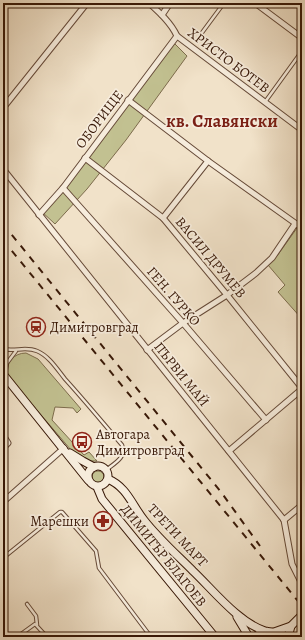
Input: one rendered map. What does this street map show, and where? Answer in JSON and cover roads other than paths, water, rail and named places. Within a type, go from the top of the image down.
[{"type":"street","points":[[3,108],[87,3]]},
{"type":"street","name":"ХРИСТО БОТЕВ","points":[[148,3],[174,28],[177,36],[264,103],[302,130]]},
{"type":"street","points":[[162,15],[170,3]]},
{"type":"street","points":[[256,3],[302,38]]},
{"type":"street","name":"ОБОРИЩЕ","points":[[39,214],[63,188],[177,36]]},
{"type":"street","points":[[128,100],[208,161],[302,228]]},
{"type":"street","name":"ВАСИЛ ДРУМЕВ","points":[[85,158],[163,218],[227,294],[302,389]]},
{"type":"street","points":[[163,218],[208,161]]},
{"type":"street","name":"ПЪРВИ МАЙ","points":[[3,169],[284,520]]},
{"type":"street","name":"ГЕН. ГУРКО","points":[[63,188],[266,420]]},
{"type":"street","points":[[147,350],[182,323],[256,273],[272,258],[295,224]]},
{"type":"street","points":[[4,375],[64,448],[88,480],[97,487],[104,485],[108,479],[108,473],[102,466],[94,467],[64,448]]},
{"type":"street","points":[[229,451],[302,389]]},
{"type":"street","points":[[3,435],[8,443],[3,448]]},
{"type":"street","points":[[3,502],[64,448]]},
{"type":"street","points":[[88,480],[89,472],[94,467]]},
{"type":"street","name":"ТРЕТИ МАРТ","points":[[108,479],[121,487],[144,520],[232,609],[252,625],[265,631]]},
{"type":"street","name":"ДИМИТЪР БЛАГОЕВ","points":[[97,487],[102,499],[215,637]]},
{"type":"street","points":[[302,505],[284,520],[292,564],[302,584]]},
{"type":"street","name":"ТРЕТИ МАРТ","points":[[232,609],[249,637]]},
{"type":"street","points":[[274,632],[291,626],[302,615]]},
{"type":"street","points":[[288,637],[291,626]]},
{"type":"street","points":[[255,637],[265,631],[274,632],[282,637]]},
{"type":"lane","points":[[201,34],[224,3]]},
{"type":"lane","points":[[264,103],[302,51]]},
{"type":"lane","points":[[3,349],[11,351],[27,348],[38,352],[49,360],[122,445],[124,452],[123,455],[106,470]]},
{"type":"lane","points":[[4,375],[7,363],[17,350]]},
{"type":"lane","points":[[3,558],[60,512],[62,512],[96,551],[99,568],[151,637]]},
{"type":"lane","points":[[27,604],[36,616],[36,625],[46,637]]},
{"type":"lane","points":[[17,637],[33,624],[36,625]]},
{"type":"lane","points":[[144,637],[148,634]]},
{"type":"railway","points":[[3,224],[221,492],[260,546]]},
{"type":"railway","points":[[3,240],[302,606]]},
{"type":"place","name":"Димитровград","points":[[36,327]]},
{"type":"place","name":"Автогара Димитровград","points":[[82,442]]},
{"type":"place","name":"Марешки","points":[[103,521]]},
{"type":"district","name":"кв. Славянски","points":[[222,121]]}]
